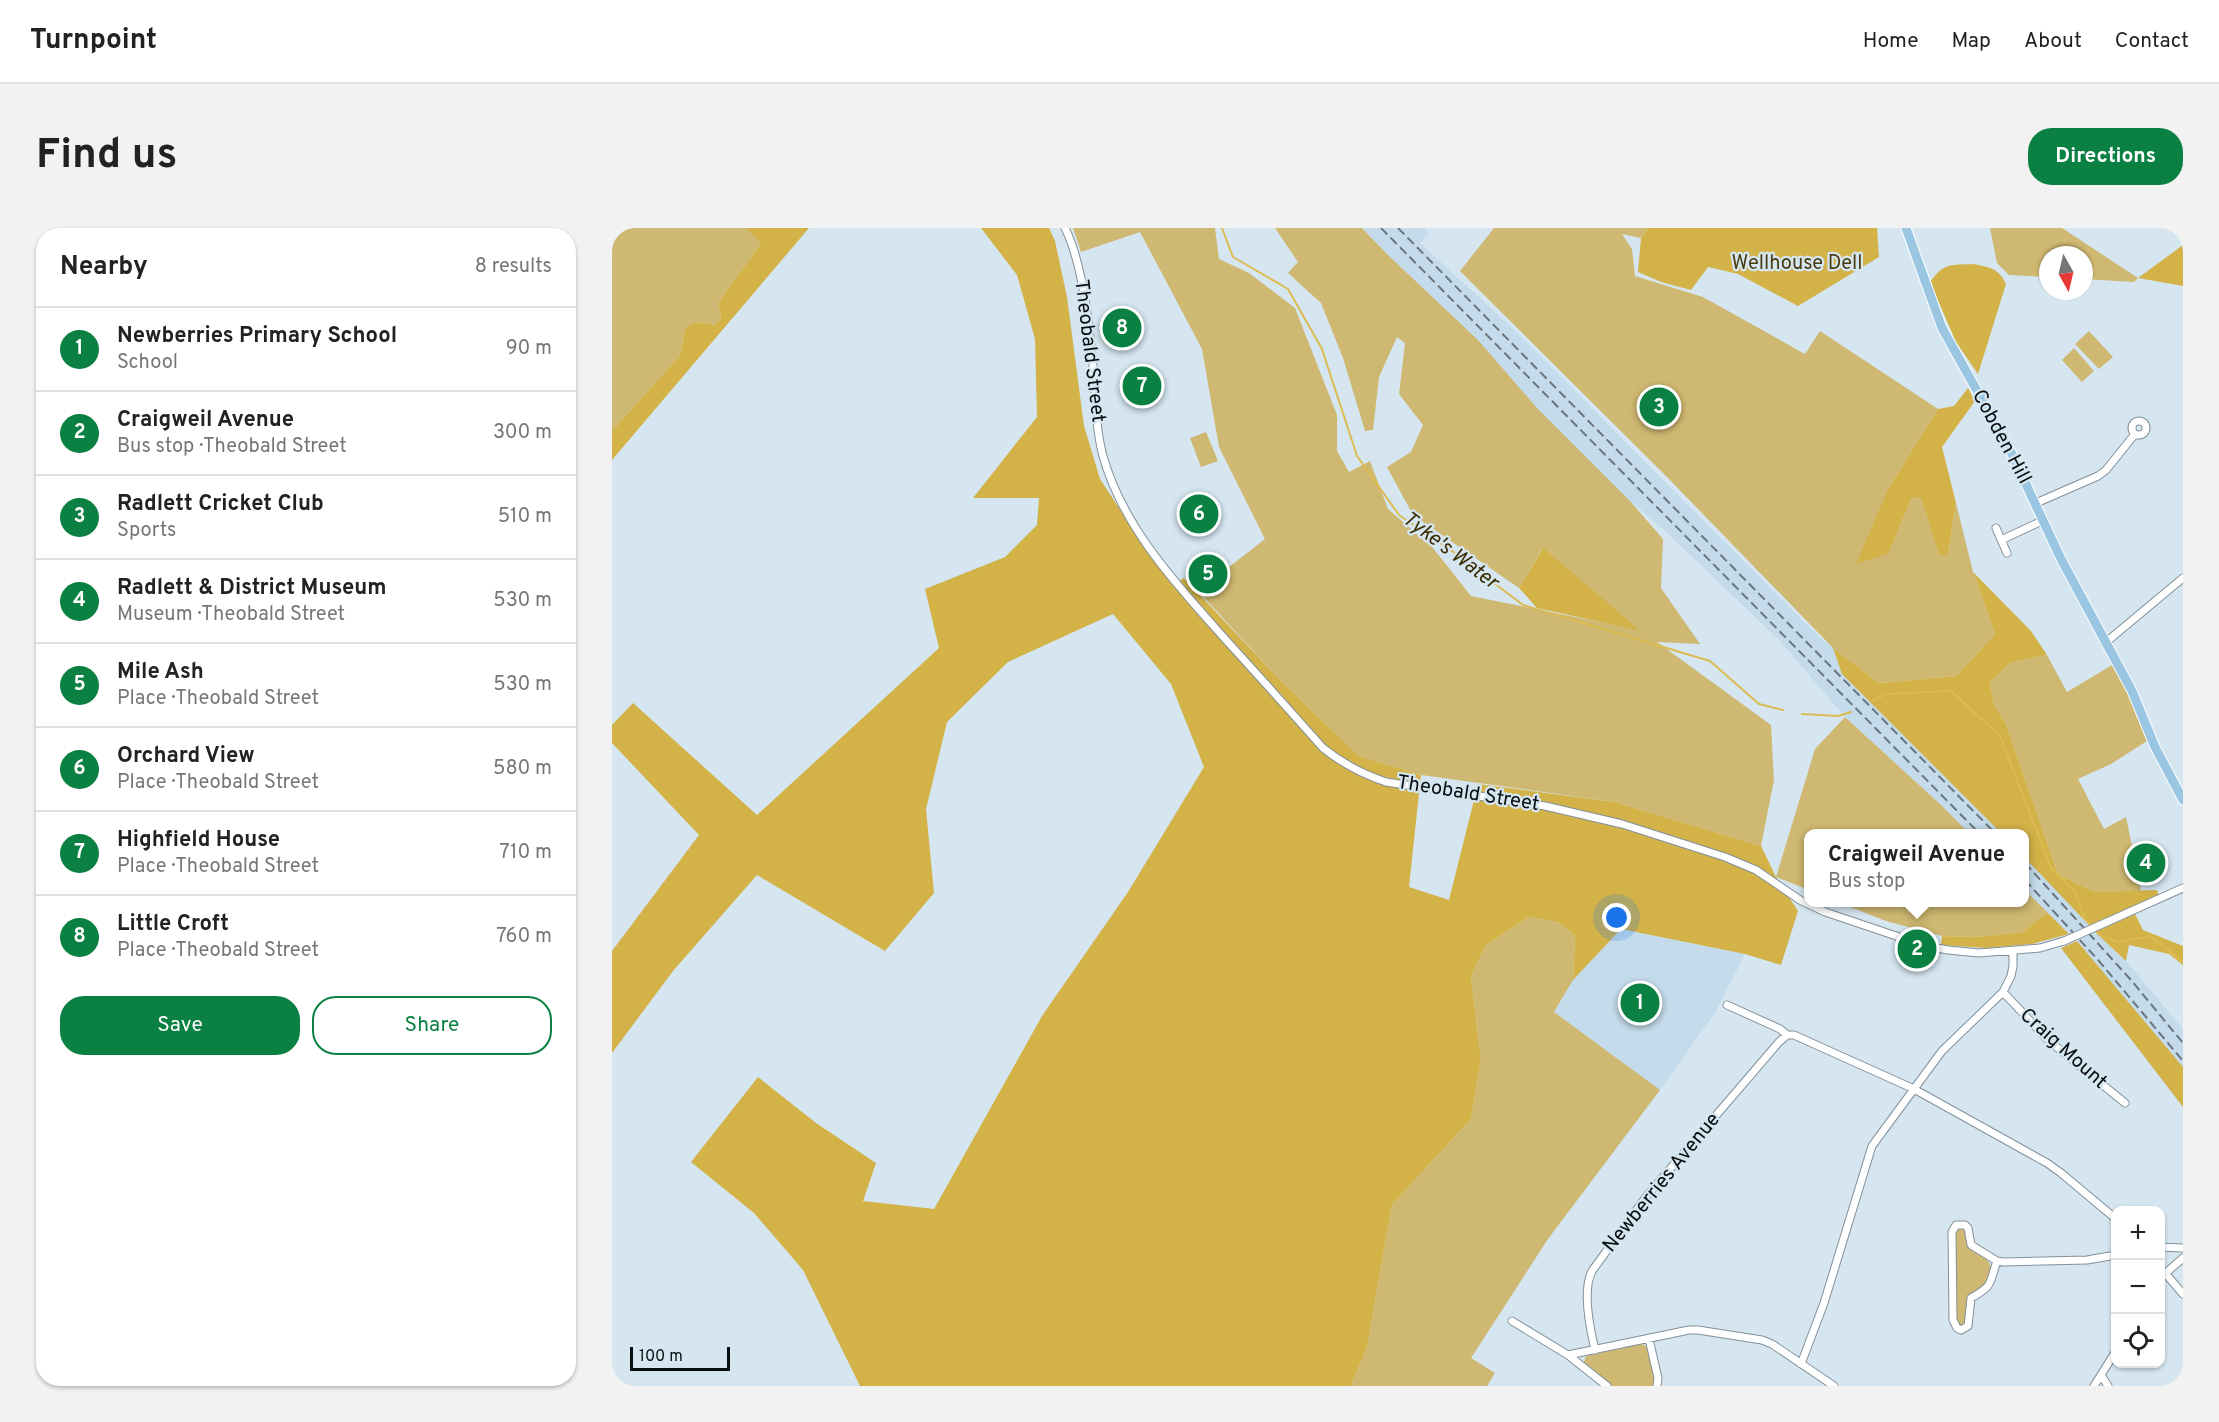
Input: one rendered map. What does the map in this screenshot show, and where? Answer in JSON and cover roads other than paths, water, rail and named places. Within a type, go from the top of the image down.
[{"type":"main road","name":"Cobden Hill","points":[[1906,228],[1942,328],[2009,448],[2061,559],[2132,691],[2156,747],[2183,800]]},
{"type":"street","name":"Theobald Street","points":[[1065,228],[1070,237],[1078,268],[1093,360],[1098,425],[1103,456],[1112,483],[1125,509],[1176,583],[1323,748],[1335,758],[1360,772],[1386,782],[1574,812],[1693,846],[1756,870],[1804,902]]},
{"type":"street","points":[[2036,503],[2098,476],[2106,470],[2135,434]]},
{"type":"street","points":[[2001,540],[2044,520]]},
{"type":"street","points":[[1996,528],[2007,553]]},
{"type":"street","points":[[2105,643],[2183,578]]},
{"type":"street","name":"Theobald Street","points":[[1814,907],[1926,946],[1948,951],[1979,953],[2040,948],[2064,941],[2183,888]]},
{"type":"street","points":[[1801,1364],[1824,1303],[1872,1146],[1954,1038],[2002,992],[2011,976],[2013,951]]},
{"type":"street","name":"Craig Mount","points":[[2002,992],[2048,1040],[2125,1103]]},
{"type":"street","points":[[1727,1005],[1780,1029],[1787,1035],[1794,1035],[1914,1089],[2047,1163],[2111,1216]]},
{"type":"street","name":"Newberries Avenue","points":[[1595,1350],[1588,1319],[1589,1280],[1592,1271],[1646,1197],[1787,1035]]},
{"type":"street","points":[[1997,1261],[1986,1290],[1971,1298],[1968,1326],[1961,1330],[1957,1328],[1953,1320],[1953,1228],[1960,1224],[1965,1224],[1968,1228],[1971,1245],[1997,1261],[2056,1262],[2111,1257]]},
{"type":"street","points":[[2165,1247],[2183,1248]]},
{"type":"street","points":[[2165,1273],[2183,1258]]},
{"type":"street","points":[[2165,1277],[2183,1294]]},
{"type":"street","points":[[1512,1321],[1568,1355],[1607,1386]]},
{"type":"street","points":[[1568,1355],[1689,1330],[1724,1334],[1762,1340],[1772,1344],[1834,1386]]},
{"type":"street","points":[[1649,1339],[1658,1378],[1657,1386]]},
{"type":"street","points":[[2094,1386],[2111,1358]]},
{"type":"street","points":[[2101,1375],[2108,1386]]},
{"type":"waterway","name":"Tyke's Water","points":[[1222,228],[1233,257],[1288,289],[1322,349],[1357,456],[1399,515],[1455,553],[1523,605],[1710,661],[1759,704],[1783,710]]},
{"type":"waterway","name":"Tyke's Water","points":[[1874,700],[1886,694],[1951,691],[2000,736],[2051,868],[2075,892],[2085,919],[2103,937],[2119,942],[2150,936],[2183,962]]},
{"type":"waterway","name":"Tyke's Water","points":[[1802,714],[1838,716],[1851,712]]},
{"type":"railway","points":[[1381,228],[1975,829]]},
{"type":"railway","points":[[1398,228],[1991,829]]},
{"type":"railway","points":[[2029,867],[2131,980],[2183,1043]]},
{"type":"railway","points":[[2029,884],[2099,961],[2183,1061]]},
{"type":"place","name":"Little Croft","points":[[1122,328]]},
{"type":"place","name":"Highfield House","points":[[1142,386]]},
{"type":"place","name":"Radlett Cricket Club","points":[[1659,407]]},
{"type":"place","name":"Orchard View","points":[[1199,514]]},
{"type":"place","name":"Mile Ash","points":[[1208,574]]},
{"type":"place","name":"Radlett & District Museum","points":[[2146,863]]},
{"type":"place","name":"Craigweil Avenue","points":[[1917,949]]},
{"type":"place","name":"Newberries Primary School","points":[[1640,1003]]},
{"type":"park label","name":"Wellhouse Dell","points":[[1797,264]]}]
